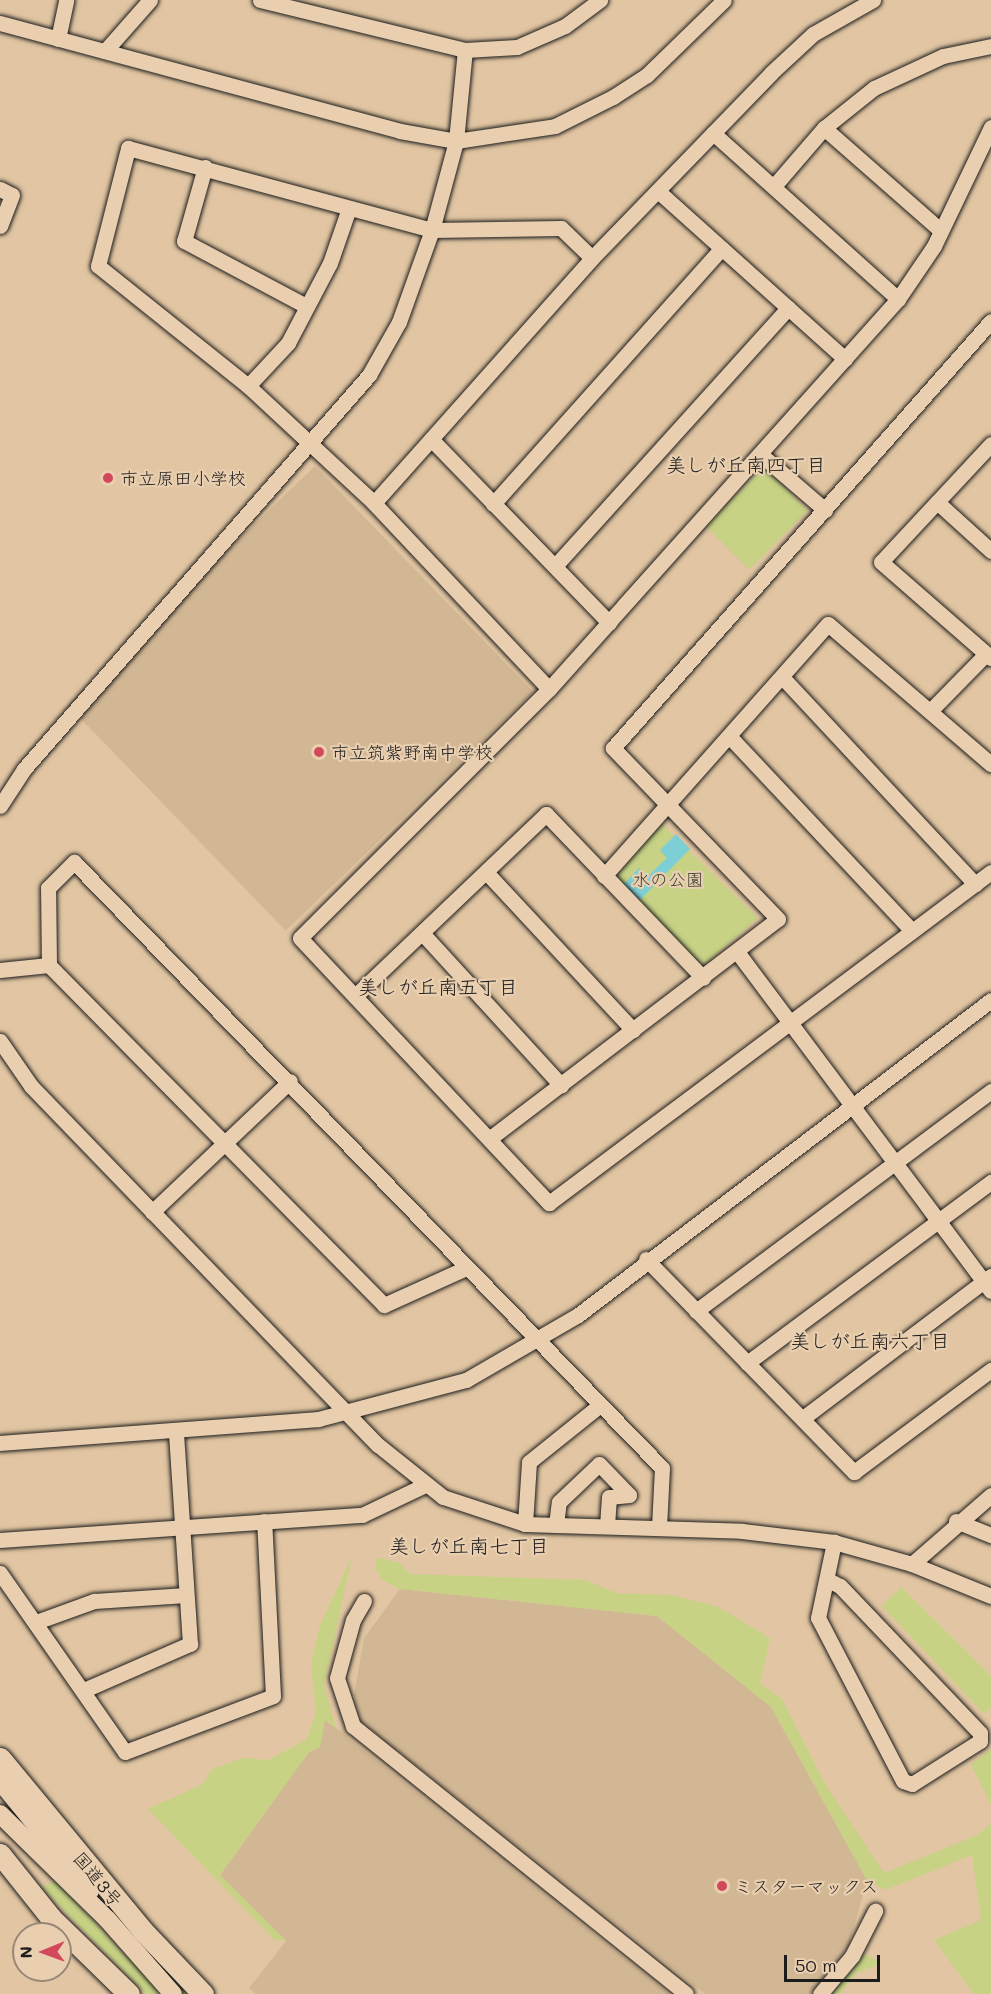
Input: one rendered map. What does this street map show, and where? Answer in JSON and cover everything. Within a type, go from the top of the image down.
[{"type":"highway","name":"国道3号","points":[[0,1758],[143,1931],[203,1994]]},
{"type":"highway","points":[[0,1854],[51,1918],[129,1994]]},
{"type":"main road","points":[[0,1781],[107,1919]]},
{"type":"main road","points":[[0,1814],[107,1919],[173,1994]]},
{"type":"street","points":[[58,39],[66,0]]},
{"type":"street","points":[[105,51],[150,0]]},
{"type":"street","points":[[262,0],[465,50],[517,47],[565,26],[600,0]]},
{"type":"street","points":[[0,23],[400,131],[456,141],[555,126],[604,102],[647,75],[724,0]]},
{"type":"street","points":[[374,503],[592,258],[713,134],[813,34],[873,0]]},
{"type":"street","points":[[774,186],[824,128],[874,88],[918,66],[991,46]]},
{"type":"street","points":[[0,806],[4,788],[312,446],[369,375],[399,322],[432,230],[456,141],[465,50]]},
{"type":"street","points":[[991,127],[940,230],[898,299],[549,689],[300,938],[549,1203],[792,1024],[991,872]]},
{"type":"street","points":[[824,128],[940,230]]},
{"type":"street","points":[[713,134],[898,299]]},
{"type":"street","points":[[549,689],[374,503],[248,386],[98,266],[128,148],[205,167],[348,211],[432,230],[561,228],[592,258]]},
{"type":"street","points":[[205,167],[184,241],[306,306]]},
{"type":"street","points":[[0,189],[12,195],[0,226]]},
{"type":"street","points":[[658,192],[845,359]]},
{"type":"street","points":[[248,386],[288,343],[330,263],[348,211]]},
{"type":"street","points":[[493,504],[722,248]]},
{"type":"street","points":[[555,566],[788,308]]},
{"type":"street","points":[[489,1139],[738,953],[778,919],[613,748],[991,321]]},
{"type":"street","points":[[431,439],[609,623]]},
{"type":"street","points":[[931,710],[989,656],[881,562],[990,446]]},
{"type":"street","points":[[760,454],[825,510]]},
{"type":"street","points":[[937,502],[991,550]]},
{"type":"street","points":[[604,876],[667,802],[783,678],[828,624],[931,710],[991,764]]},
{"type":"street","points":[[783,678],[975,884]]},
{"type":"street","points":[[730,737],[912,931]]},
{"type":"street","points":[[355,996],[546,814],[703,978]]},
{"type":"street","points":[[466,1268],[384,1305],[49,965],[48,888],[74,862],[290,1081],[537,1343],[662,1468],[660,1528]]},
{"type":"street","points":[[486,872],[633,1030]]},
{"type":"street","points":[[423,933],[561,1084]]},
{"type":"street","points":[[738,953],[939,1221],[989,1283],[803,1418]]},
{"type":"street","points":[[0,970],[49,965]]},
{"type":"street","points":[[0,1443],[176,1432],[349,1414],[466,1380],[537,1343],[852,1102],[991,1000]]},
{"type":"street","points":[[0,1041],[21,1075],[349,1414],[425,1485],[461,1506],[525,1524],[660,1528],[834,1542],[912,1564],[991,1596]]},
{"type":"street","points":[[152,1212],[290,1081]]},
{"type":"street","points":[[696,1311],[991,1091]]},
{"type":"street","points":[[747,1363],[991,1182]]},
{"type":"street","points":[[646,1259],[854,1472],[991,1370]]},
{"type":"street","points":[[525,1524],[529,1462],[599,1406]]},
{"type":"street","points":[[84,1690],[190,1644],[176,1432]]},
{"type":"street","points":[[556,1525],[559,1502],[599,1464],[629,1495],[629,1499],[609,1497],[607,1526]]},
{"type":"street","points":[[0,1540],[182,1525],[363,1520],[425,1485]]},
{"type":"street","points":[[912,1564],[956,1521],[991,1495]]},
{"type":"street","points":[[0,1573],[84,1690],[125,1752],[273,1696],[264,1521]]},
{"type":"street","points":[[956,1521],[991,1535]]},
{"type":"street","points":[[828,1580],[840,1586],[980,1733],[980,1741],[912,1784],[903,1781],[819,1618],[834,1542]]},
{"type":"street","points":[[36,1622],[93,1601],[186,1595]]},
{"type":"street","points":[[364,1602],[353,1620],[337,1678],[352,1726],[686,1994]]},
{"type":"street","points":[[820,1994],[852,1956],[875,1911]]},
{"type":"shaded area","points":[[315,466],[533,692],[286,931],[68,705]]},
{"type":"shaded area","points":[[400,1589],[657,1616],[771,1707],[867,1880],[849,1945],[810,1994],[705,1994],[360,1721],[354,1695],[364,1638]]},
{"type":"shaded area","points":[[325,1720],[669,1994],[256,1994],[249,1988],[286,1941],[220,1875],[309,1752],[320,1747]]},
{"type":"green space","points":[[764,467],[808,511],[749,570],[705,526]]},
{"type":"green space","name":"水の公園","points":[[660,822],[758,918],[705,964],[699,964],[615,879]]},
{"type":"green space","points":[[352,1557],[324,1686],[336,1728],[325,1720],[320,1747],[309,1752],[220,1875],[286,1941],[275,1940],[148,1809],[203,1784],[212,1769],[242,1758],[268,1760],[306,1740],[316,1713],[311,1664],[320,1625]]},
{"type":"green space","points":[[377,1557],[399,1563],[410,1574],[585,1580],[616,1593],[672,1595],[718,1607],[770,1638],[760,1683],[782,1699],[825,1784],[884,1873],[975,1836],[991,1824],[991,1994],[974,1994],[934,1940],[981,1920],[972,1855],[885,1890],[867,1880],[771,1707],[657,1616],[400,1589],[383,1580],[375,1568]]},
{"type":"green space","points":[[901,1587],[991,1676],[991,1708],[984,1714],[882,1606]]},
{"type":"green space","points":[[991,1749],[991,1805],[971,1764]]},
{"type":"green space","points":[[55,1880],[126,1957],[144,1949],[189,1994],[146,1994],[42,1888]]},
{"type":"green space","points":[[863,1953],[881,1963],[855,1974],[840,1994],[830,1994]]},
{"type":"water","points":[[676,834],[690,849],[639,901],[623,885],[639,868],[648,876],[667,858],[660,850]]},
{"type":"place","name":"市立原田小学校","points":[[108,478]]},
{"type":"place","name":"市立筑紫野南中学校","points":[[319,752]]},
{"type":"place","name":"ミスターマックス","points":[[722,1886]]},
{"type":"district","name":"美しが丘南四丁目","points":[[746,464]]},
{"type":"district","name":"美しが丘南五丁目","points":[[438,986]]},
{"type":"district","name":"美しが丘南六丁目","points":[[870,1340]]},
{"type":"district","name":"美しが丘南七丁目","points":[[469,1545]]}]
